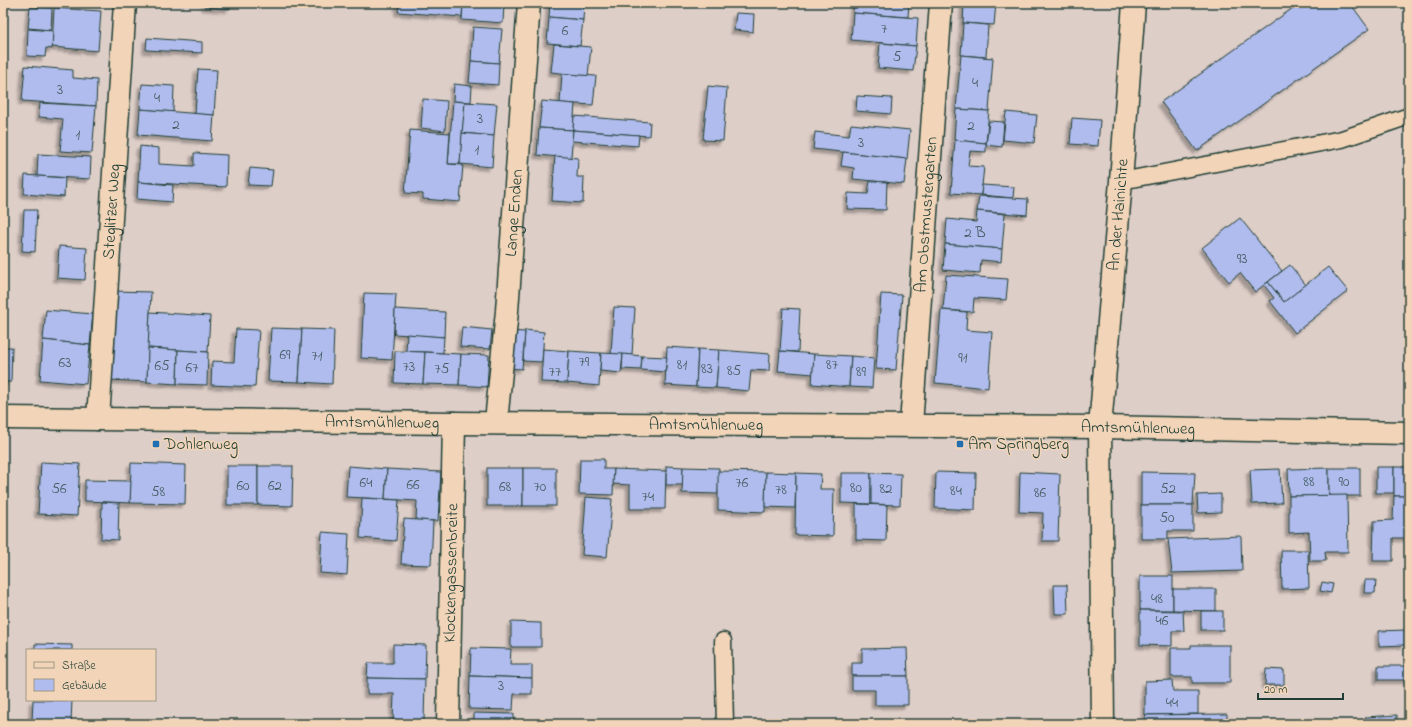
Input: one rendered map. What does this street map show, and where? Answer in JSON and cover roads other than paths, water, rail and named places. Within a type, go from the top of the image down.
[{"type":"street","name":"Steglitzer Weg","points":[[98,420],[125,3]]},
{"type":"street","name":"Lange Enden","points":[[496,422],[507,311],[529,3]]},
{"type":"street","name":"Am Obstmustergarten","points":[[911,425],[941,3]]},
{"type":"street","name":"An der Hainichte","points":[[1100,427],[1121,181],[1134,3]]},
{"type":"street","name":"Amtsmühlenweg","points":[[3,418],[454,423],[496,422],[1100,427],[1409,433]]},
{"type":"street","name":"Klockengassenbreite","points":[[448,724],[454,423]]},
{"type":"street","points":[[1100,427],[1103,724]]},
{"type":"lane","points":[[1121,181],[1342,139],[1409,116]]},
{"type":"lane","points":[[723,641],[725,724]]},
{"type":"place","name":"Dohlenweg","points":[[156,444]]},
{"type":"place","name":"Am Springberg","points":[[960,444]]}]
